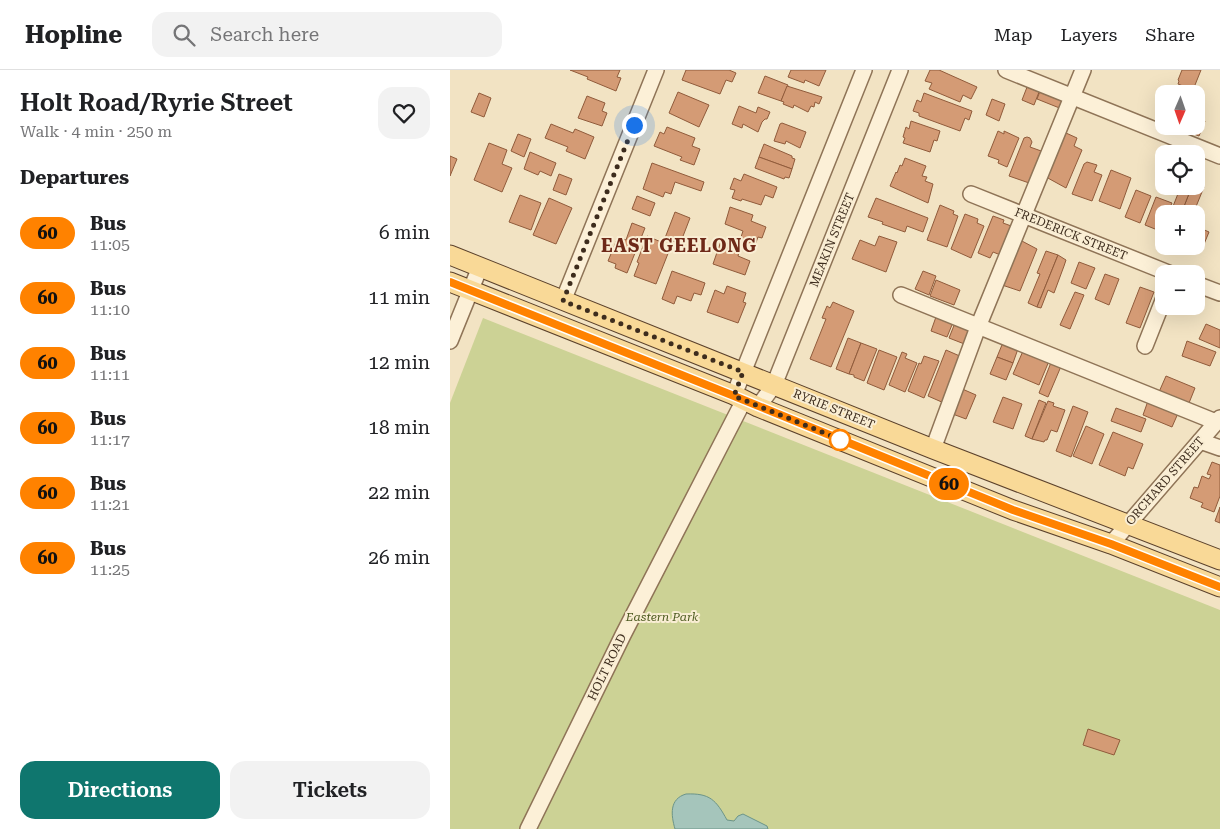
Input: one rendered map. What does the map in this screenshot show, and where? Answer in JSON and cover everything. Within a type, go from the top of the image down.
[{"type":"main road","name":"RYRIE STREET","points":[[450,255],[933,449],[1220,560]]},
{"type":"main road","points":[[450,282],[1013,510],[1111,544],[1220,587]]},
{"type":"street","points":[[563,301],[656,70]]},
{"type":"street","points":[[745,401],[743,372],[864,70]]},
{"type":"street","name":"MEAKIN STREET","points":[[745,401],[774,385],[900,70]]},
{"type":"street","points":[[1006,70],[1220,156]]},
{"type":"street","points":[[933,449],[978,327],[1025,216],[1083,70]]},
{"type":"street","name":"FREDERICK STREET","points":[[971,194],[1155,268]]},
{"type":"street","points":[[450,341],[480,267]]},
{"type":"street","points":[[1205,287],[1220,293]]},
{"type":"street","points":[[901,295],[978,327],[1218,420]]},
{"type":"street","points":[[1145,346],[1157,315]]},
{"type":"street","name":"HOLT ROAD","points":[[528,829],[623,635],[745,401]]},
{"type":"street","name":"ORCHARD STREET","points":[[1111,544],[1218,420]]},
{"type":"street","points":[[1200,441],[1220,448]]},
{"type":"green space","name":"Eastern Park","points":[[483,318],[1220,610],[1220,829],[450,829],[450,403]]},
{"type":"water","points":[[686,794],[701,795],[711,799],[716,803],[727,820],[734,821],[743,814],[767,826],[768,829],[675,829],[672,813],[674,804],[680,796]]},
{"type":"building","points":[[570,70],[620,70],[617,77],[621,78],[616,91]]},
{"type":"building","points":[[686,70],[729,70],[736,73],[732,82],[726,80],[720,94],[682,80]]},
{"type":"building","points":[[791,70],[826,70],[819,86],[805,80],[804,83],[788,77]]},
{"type":"building","points":[[930,70],[939,70],[977,87],[971,99],[963,95],[960,102],[929,89],[932,83],[925,81]]},
{"type":"building","points":[[1182,70],[1201,70],[1195,85],[1180,85],[1178,84]]},
{"type":"building","points":[[765,76],[788,85],[781,101],[758,93]]},
{"type":"building","points":[[1029,82],[1041,87],[1034,105],[1022,100]]},
{"type":"building","points":[[787,86],[822,97],[819,104],[815,102],[814,107],[811,106],[808,112],[794,105],[793,108],[783,104],[784,102],[781,101]]},
{"type":"building","points":[[1042,86],[1067,96],[1062,109],[1037,99]]},
{"type":"building","points":[[678,92],[709,105],[699,127],[669,113]]},
{"type":"building","points":[[479,93],[491,98],[484,117],[471,112]]},
{"type":"building","points":[[924,93],[972,111],[969,120],[965,118],[960,131],[919,116],[919,113],[913,111],[917,100],[921,102]]},
{"type":"building","points":[[587,96],[605,103],[602,111],[607,113],[602,126],[578,118]]},
{"type":"building","points":[[992,99],[1005,104],[999,121],[986,115]]},
{"type":"building","points":[[739,106],[756,113],[758,107],[770,112],[767,119],[762,122],[758,132],[743,124],[742,128],[732,124]]},
{"type":"building","points":[[911,121],[940,131],[937,141],[934,140],[930,152],[903,143],[906,127],[909,129]]},
{"type":"building","points":[[782,123],[806,132],[800,148],[786,141],[785,144],[774,141]]},
{"type":"building","points":[[551,124],[573,133],[575,129],[594,137],[585,159],[566,151],[568,147],[545,138]]},
{"type":"building","points":[[667,127],[695,138],[692,146],[700,149],[694,165],[680,160],[682,157],[654,146],[660,132],[664,134]]},
{"type":"building","points":[[998,131],[1004,134],[1004,131],[1019,138],[1007,167],[998,163],[999,160],[988,156]]},
{"type":"building","points":[[1066,133],[1077,138],[1074,146],[1082,150],[1066,188],[1046,177]]},
{"type":"building","points":[[518,134],[531,139],[524,157],[511,151]]},
{"type":"building","points":[[1027,137],[1032,142],[1030,147],[1044,152],[1032,184],[1009,176],[1024,138]]},
{"type":"building","points":[[489,143],[507,150],[502,164],[512,168],[502,192],[474,180]]},
{"type":"building","points":[[764,144],[792,156],[795,159],[792,169],[759,157]]},
{"type":"building","points":[[530,152],[556,163],[551,176],[540,171],[538,175],[524,169]]},
{"type":"building","points":[[450,156],[457,159],[450,176]]},
{"type":"building","points":[[759,157],[792,169],[789,178],[785,177],[784,179],[755,168]]},
{"type":"building","points":[[905,158],[926,166],[922,176],[927,177],[925,181],[933,184],[928,203],[890,186]]},
{"type":"building","points":[[1087,162],[1097,165],[1094,172],[1102,175],[1092,201],[1072,194],[1084,164]]},
{"type":"building","points":[[652,163],[704,182],[701,191],[675,182],[671,194],[665,192],[663,197],[643,189]]},
{"type":"building","points":[[1111,170],[1131,178],[1120,209],[1099,201]]},
{"type":"building","points":[[559,174],[572,179],[566,195],[553,190]]},
{"type":"building","points":[[744,174],[777,187],[773,198],[765,195],[761,205],[732,198],[735,190],[730,189],[734,178],[741,181]]},
{"type":"building","points":[[1136,190],[1151,196],[1140,223],[1125,217]]},
{"type":"building","points":[[520,195],[541,203],[531,230],[509,222]]},
{"type":"building","points":[[1177,195],[1188,195],[1185,205],[1174,205]]},
{"type":"building","points":[[1188,195],[1201,195],[1197,205],[1185,205]]},
{"type":"building","points":[[637,196],[655,203],[650,216],[632,209]]},
{"type":"building","points":[[1156,197],[1172,203],[1171,205],[1155,205],[1155,229],[1145,225]]},
{"type":"building","points":[[549,198],[572,208],[556,244],[533,235]]},
{"type":"building","points":[[876,198],[928,218],[923,232],[907,226],[905,232],[868,217]]},
{"type":"building","points":[[940,205],[954,211],[953,214],[958,216],[947,247],[927,240]]},
{"type":"building","points":[[730,207],[753,215],[751,221],[766,227],[762,238],[758,237],[755,245],[740,240],[743,231],[725,224]]},
{"type":"building","points":[[675,212],[690,218],[680,244],[665,238]]},
{"type":"building","points":[[965,214],[978,219],[977,223],[984,226],[971,258],[951,249]]},
{"type":"building","points":[[993,216],[1004,220],[1003,223],[1014,227],[1003,256],[993,252],[990,258],[978,253]]},
{"type":"building","points":[[632,223],[645,228],[627,273],[615,268],[616,264],[608,261],[618,237],[626,240]]},
{"type":"building","points":[[1205,230],[1209,232],[1205,242]]},
{"type":"building","points":[[647,236],[661,242],[659,247],[669,251],[656,284],[634,276]]},
{"type":"building","points":[[879,236],[897,242],[886,272],[852,259],[860,240],[875,246]]},
{"type":"building","points":[[1020,240],[1037,249],[1020,291],[1002,285]]},
{"type":"building","points":[[721,241],[740,248],[738,256],[750,261],[745,275],[713,264]]},
{"type":"building","points":[[1046,251],[1058,255],[1037,307],[1028,303],[1040,274],[1037,273]]},
{"type":"building","points":[[1058,255],[1066,260],[1054,293],[1048,290],[1041,308],[1037,307]]},
{"type":"building","points":[[1079,262],[1095,268],[1086,289],[1071,283]]},
{"type":"building","points":[[672,271],[705,283],[701,295],[694,293],[691,301],[677,296],[674,304],[662,299]]},
{"type":"building","points":[[923,271],[936,276],[929,295],[915,289]]},
{"type":"building","points":[[1105,274],[1119,279],[1109,305],[1095,299]]},
{"type":"building","points":[[936,280],[960,290],[954,305],[930,296]]},
{"type":"building","points":[[727,286],[746,293],[743,302],[746,303],[738,323],[707,312],[715,290],[724,294]]},
{"type":"building","points":[[1140,287],[1154,292],[1140,328],[1126,323]]},
{"type":"building","points":[[1075,292],[1084,295],[1070,329],[1060,325]]},
{"type":"building","points":[[833,302],[854,311],[831,367],[810,359],[826,319],[822,318],[827,306],[830,308]]},
{"type":"building","points":[[937,314],[954,320],[947,337],[931,331]]},
{"type":"building","points":[[955,323],[973,330],[967,345],[949,338]]},
{"type":"building","points":[[1206,324],[1220,330],[1220,348],[1199,339]]},
{"type":"building","points":[[848,338],[861,343],[849,374],[836,369]]},
{"type":"building","points":[[1004,340],[1019,346],[1013,363],[997,357]]},
{"type":"building","points":[[1187,341],[1216,352],[1210,366],[1182,356]]},
{"type":"building","points":[[861,343],[877,349],[864,381],[849,374]]},
{"type":"building","points":[[879,350],[897,357],[884,390],[867,383]]},
{"type":"building","points":[[946,350],[962,357],[944,403],[928,396]]},
{"type":"building","points":[[1023,351],[1049,361],[1039,385],[1013,374]]},
{"type":"building","points":[[902,352],[907,354],[905,358],[917,363],[905,392],[889,385]]},
{"type":"building","points":[[924,356],[939,361],[924,398],[908,391],[919,363],[921,364]]},
{"type":"building","points":[[997,357],[1013,363],[1006,380],[990,374]]},
{"type":"building","points":[[1052,360],[1062,364],[1048,397],[1039,393]]},
{"type":"building","points":[[1166,376],[1195,388],[1189,403],[1159,392]]},
{"type":"building","points":[[960,388],[976,395],[966,419],[950,413]]},
{"type":"building","points":[[1003,397],[1022,404],[1013,429],[993,422]]},
{"type":"building","points":[[1149,398],[1179,411],[1172,427],[1143,415]]},
{"type":"building","points":[[1039,400],[1046,403],[1032,439],[1025,436]]},
{"type":"building","points":[[1048,401],[1054,403],[1053,406],[1065,410],[1057,432],[1051,430],[1047,440],[1044,442],[1032,439]]},
{"type":"building","points":[[1073,406],[1088,412],[1071,457],[1056,451]]},
{"type":"building","points":[[1116,408],[1146,419],[1141,432],[1111,421]]},
{"type":"building","points":[[1086,426],[1104,434],[1092,464],[1073,456]]},
{"type":"building","points":[[1113,432],[1143,444],[1133,469],[1128,467],[1125,476],[1099,465]]},
{"type":"building","points":[[1212,462],[1220,465],[1220,496],[1214,512],[1201,507],[1203,503],[1190,498],[1194,487],[1198,488],[1202,476],[1209,479],[1211,475],[1207,474]]},
{"type":"building","points":[[1220,507],[1220,523],[1215,521]]},
{"type":"building","points":[[1088,729],[1120,740],[1114,755],[1083,745]]},
{"type":"bus line","name":"60","points":[[450,282],[1013,510],[1111,544],[1220,587]]},
{"type":"district","name":"EAST GEELONG","points":[[679,246]]},
{"type":"route","points":[[634,125],[563,301],[743,372],[734,396],[849,443],[840,440]]}]
